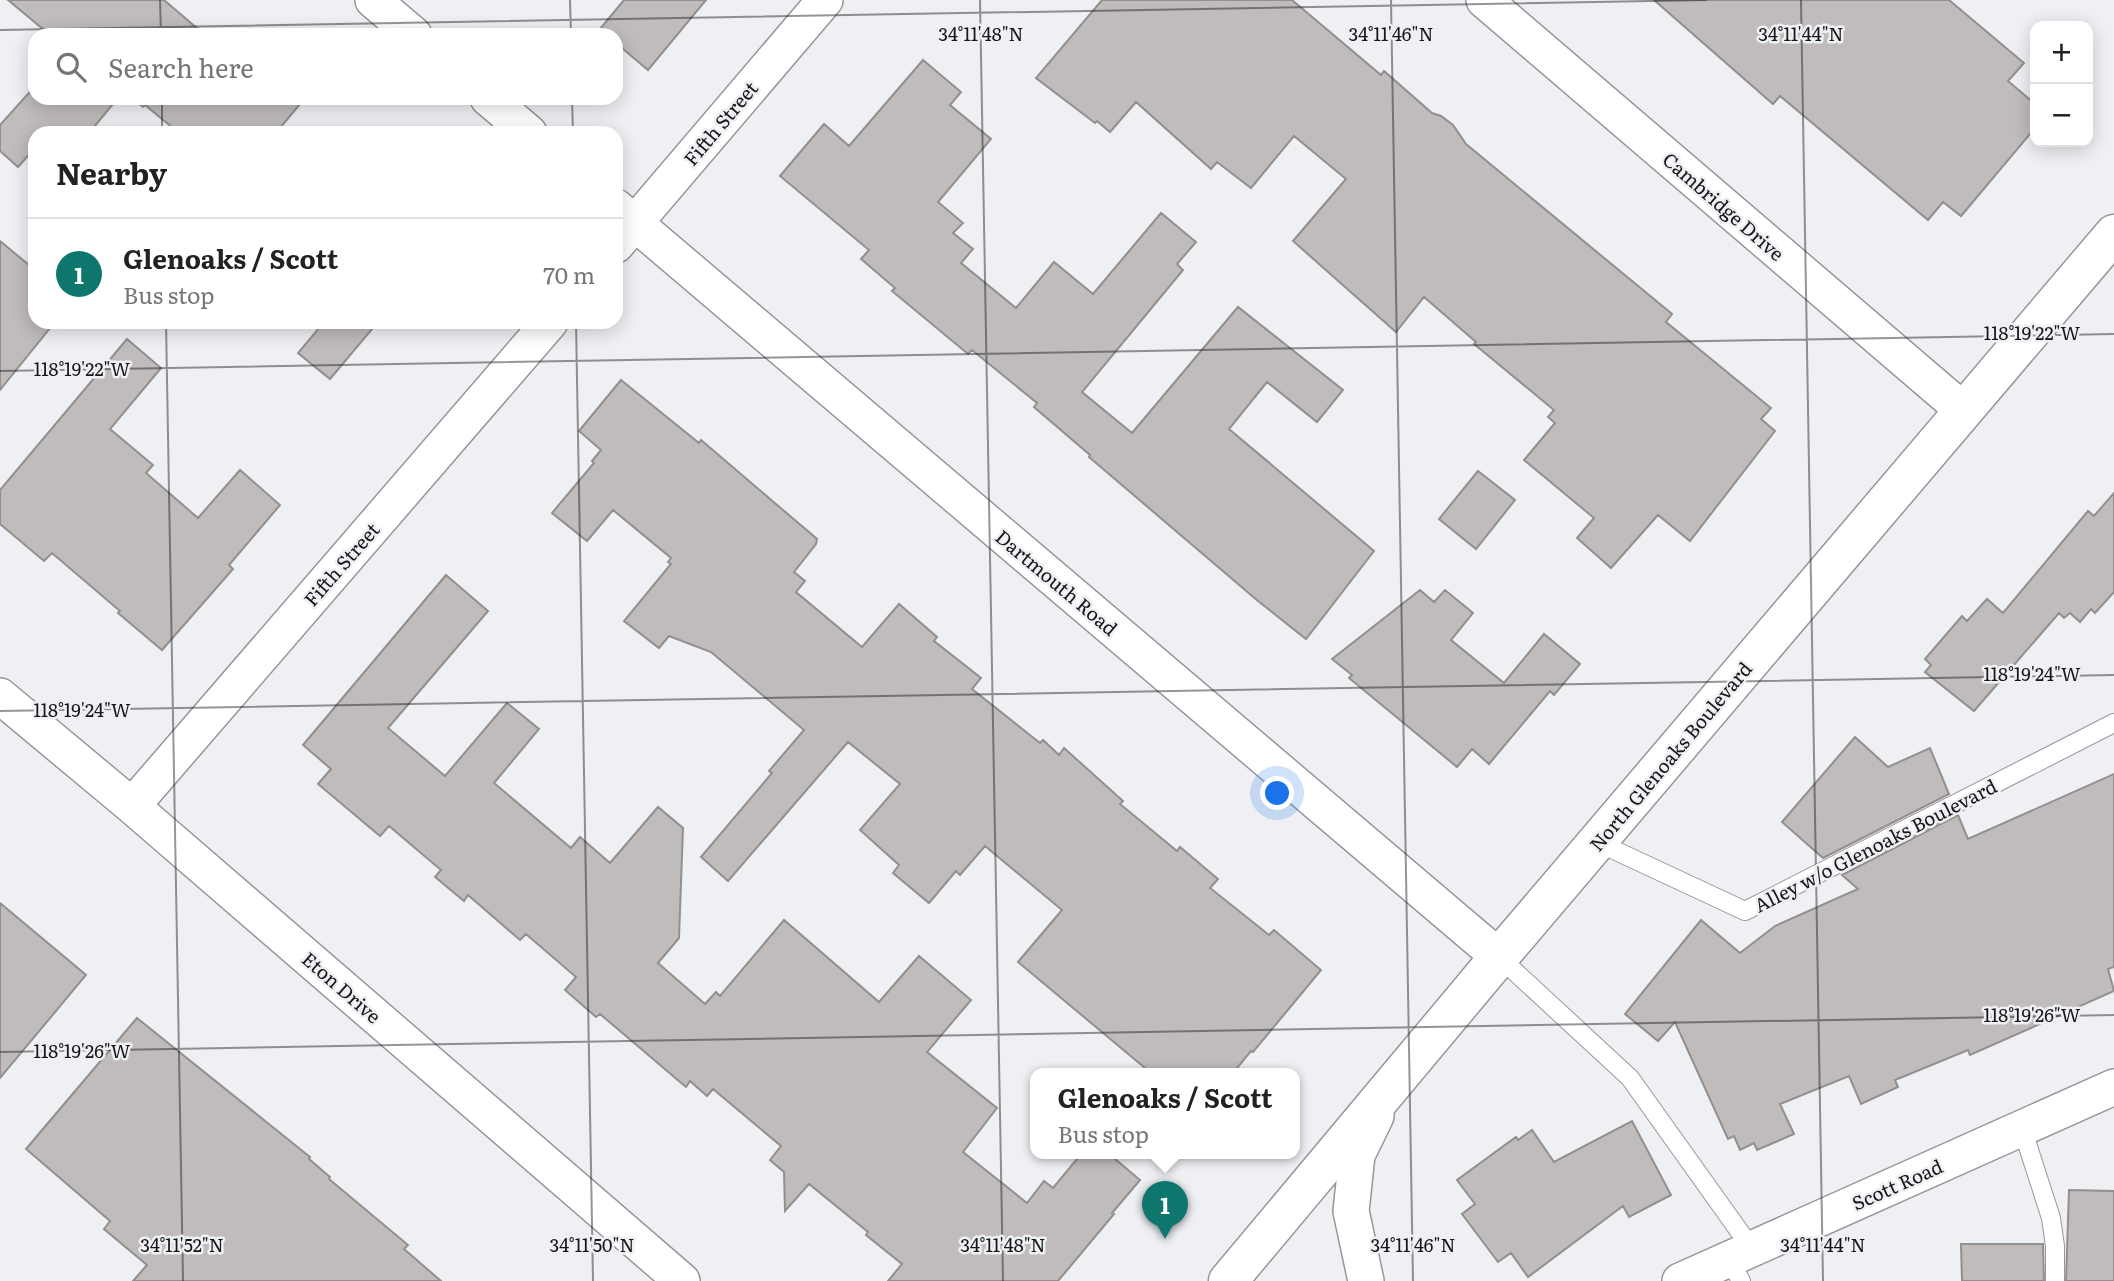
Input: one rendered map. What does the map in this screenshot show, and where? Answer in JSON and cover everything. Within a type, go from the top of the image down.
[{"type":"main road","name":"North Glenoaks Boulevard","points":[[1228,1281],[1499,957],[2114,234]]},
{"type":"street","points":[[373,0],[406,28]]},
{"type":"street","name":"Fifth Street","points":[[623,224],[825,0]]},
{"type":"street","name":"Cambridge Drive","points":[[1484,0],[1964,411]]},
{"type":"street","points":[[496,105],[521,126]]},
{"type":"street","name":"Dartmouth Road","points":[[623,226],[1499,957]]},
{"type":"street","name":"Fifth Street","points":[[132,806],[544,329]]},
{"type":"street","name":"Eton Drive","points":[[0,696],[132,806],[682,1281]]},
{"type":"street","name":"Scott Road","points":[[1680,1281],[1741,1263],[2022,1128],[2114,1087]]},
{"type":"street","points":[[1366,1281],[1351,1212],[1357,1155],[1388,1090]]},
{"type":"lane","name":"Alley w/o Glenoaks Boulevard","points":[[1597,842],[1745,911],[2114,723]]},
{"type":"lane","points":[[1499,957],[1630,1078],[1675,1144],[1741,1263]]},
{"type":"lane","points":[[2022,1128],[2051,1218],[2055,1247],[2055,1281]]},
{"type":"building","points":[[8,0],[164,0],[197,28],[42,28]]},
{"type":"building","points":[[624,0],[706,0],[648,70],[623,49],[623,28],[601,28]]},
{"type":"building","points":[[1102,0],[1292,0],[1381,75],[1384,71],[1432,113],[1453,125],[1466,144],[1672,314],[1666,322],[1771,408],[1761,419],[1775,431],[1690,541],[1658,515],[1611,568],[1577,538],[1594,518],[1524,460],[1555,423],[1548,417],[1554,410],[1474,344],[1476,342],[1424,297],[1396,332],[1293,241],[1346,179],[1294,136],[1251,188],[1217,162],[1211,169],[1136,102],[1110,132],[1036,78]]},
{"type":"building","points":[[1654,0],[1949,0],[2024,63],[2008,81],[2030,100],[2030,134],[1961,216],[1943,202],[1928,220],[1780,96],[1773,104]]},
{"type":"building","points":[[923,60],[961,92],[950,105],[991,139],[938,202],[963,223],[953,233],[973,249],[961,263],[1016,308],[1054,262],[1093,294],[1161,213],[1196,242],[1177,264],[1183,270],[1082,392],[1132,433],[1238,307],[1343,390],[1317,422],[1267,382],[1229,429],[1374,551],[1306,639],[1089,457],[1090,455],[1034,407],[1037,403],[972,350],[968,354],[892,291],[895,288],[861,259],[869,250],[780,176],[824,124],[849,146]]},
{"type":"building","points":[[28,94],[28,105],[112,105],[95,126],[28,126],[28,156],[18,167],[0,151],[0,125]]},
{"type":"building","points":[[145,105],[299,105],[282,126],[170,126]]},
{"type":"building","points":[[0,241],[28,264],[28,329],[49,329],[0,390]]},
{"type":"building","points":[[318,329],[372,329],[330,379],[298,353]]},
{"type":"building","points":[[127,339],[161,368],[110,429],[153,465],[146,473],[198,518],[240,470],[280,505],[229,565],[233,569],[162,650],[52,553],[44,561],[0,524],[0,490]]},
{"type":"building","points":[[621,380],[699,443],[701,440],[817,539],[794,572],[805,581],[796,592],[862,647],[899,604],[937,637],[934,641],[981,678],[972,689],[1040,743],[1043,740],[1059,755],[1064,748],[1123,801],[1120,804],[1177,851],[1180,847],[1218,879],[1210,888],[1269,935],[1274,930],[1321,970],[1237,1068],[1145,1068],[1018,962],[1062,910],[985,846],[960,875],[956,871],[929,903],[893,873],[899,865],[860,830],[900,784],[848,742],[728,881],[701,857],[772,773],[769,771],[804,730],[711,652],[669,636],[659,648],[624,621],[671,564],[668,562],[671,558],[613,510],[587,541],[552,513],[594,463],[592,461],[601,450],[579,431]]},
{"type":"building","points":[[1478,471],[1515,500],[1476,549],[1439,519]]},
{"type":"building","points":[[2114,493],[2114,592],[2095,613],[2091,609],[2080,622],[2070,613],[2064,618],[2059,613],[1974,711],[1925,672],[1931,665],[1925,659],[1962,616],[1967,621],[1987,599],[2003,613],[2088,511],[2094,516]]},
{"type":"building","points":[[446,575],[488,611],[388,728],[445,776],[507,703],[539,729],[494,783],[571,848],[580,837],[610,863],[658,807],[683,828],[679,938],[658,963],[705,1004],[716,992],[720,996],[784,920],[879,1002],[919,956],[971,1000],[927,1052],[997,1108],[963,1152],[1027,1203],[1044,1181],[1053,1188],[1077,1159],[1115,1159],[1140,1180],[1058,1281],[888,1281],[902,1264],[809,1184],[785,1211],[784,1172],[770,1160],[781,1146],[713,1089],[707,1096],[690,1081],[686,1087],[600,1014],[596,1017],[565,990],[576,977],[526,934],[520,940],[468,895],[464,901],[435,877],[441,870],[389,826],[380,836],[318,784],[331,769],[303,745]]},
{"type":"building","points":[[1420,590],[1434,602],[1445,590],[1473,613],[1451,640],[1504,683],[1544,634],[1580,664],[1554,695],[1550,691],[1489,764],[1472,749],[1457,767],[1349,678],[1352,675],[1332,659]]},
{"type":"building","points":[[1855,737],[1888,767],[1930,748],[1949,794],[1823,858],[1782,822]]},
{"type":"building","points":[[2114,774],[2114,967],[2108,969],[2114,991],[1970,1055],[1968,1050],[1895,1080],[1898,1087],[1861,1104],[1849,1076],[1780,1104],[1794,1134],[1757,1150],[1754,1143],[1740,1150],[1734,1136],[1728,1139],[1675,1022],[1658,1041],[1625,1014],[1701,920],[1740,953],[1775,926],[1858,889],[1842,875],[1958,815],[1968,839]]},
{"type":"building","points":[[0,903],[86,975],[0,1078]]},
{"type":"building","points":[[137,1018],[310,1157],[329,1179],[408,1245],[404,1249],[441,1281],[133,1281],[147,1265],[104,1229],[110,1221],[26,1149]]},
{"type":"building","points":[[1632,1121],[1671,1195],[1629,1217],[1623,1206],[1528,1277],[1511,1253],[1498,1262],[1462,1214],[1475,1204],[1457,1180],[1516,1137],[1518,1140],[1532,1130],[1554,1162]]},
{"type":"building","points":[[2069,1190],[2114,1191],[2114,1281],[2066,1281]]},
{"type":"building","points":[[1961,1244],[2043,1244],[2044,1281],[1962,1281]]},
{"type":"place","name":"Glenoaks / Scott","points":[[1165,1239]]}]
